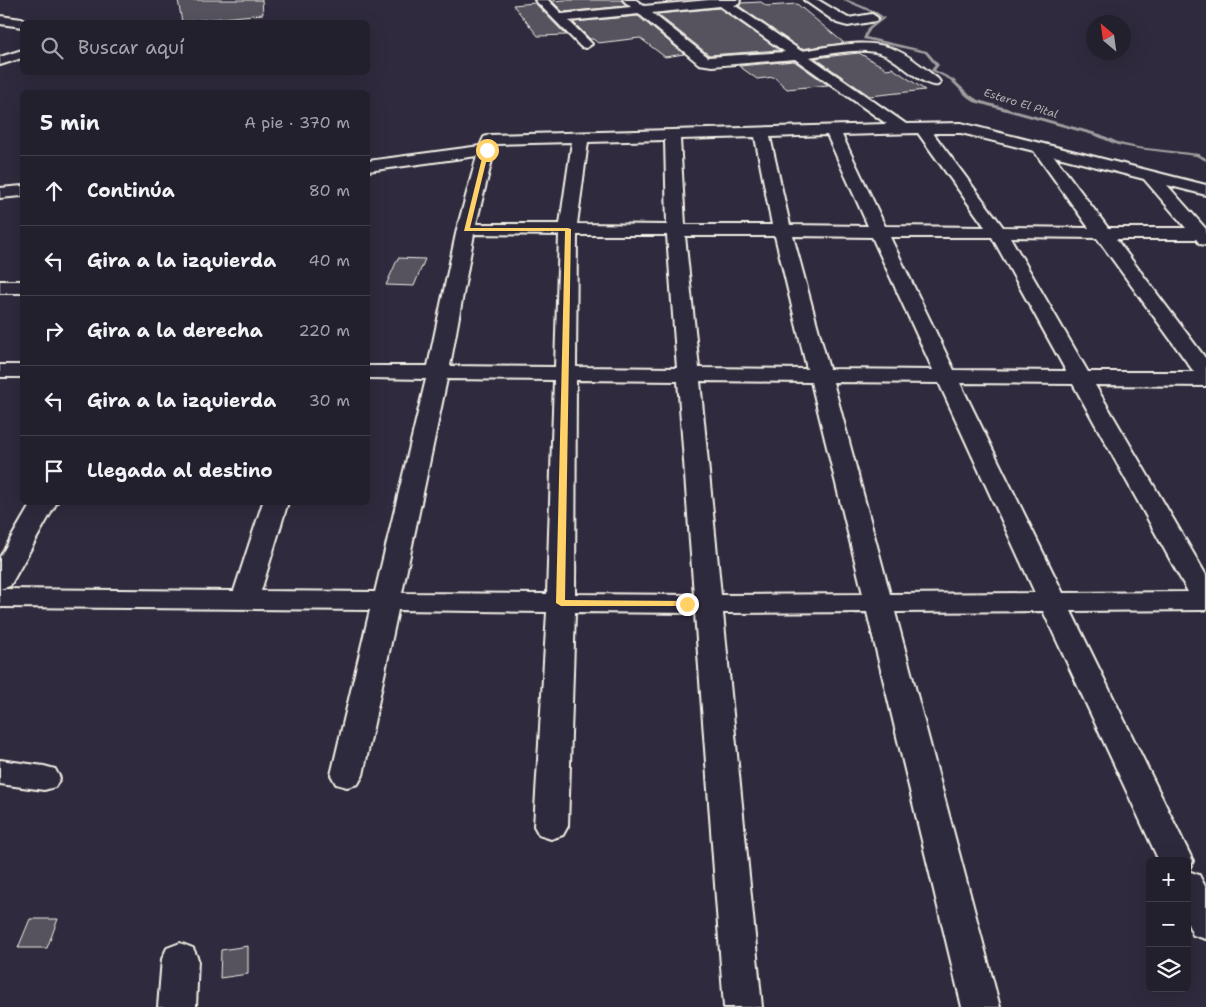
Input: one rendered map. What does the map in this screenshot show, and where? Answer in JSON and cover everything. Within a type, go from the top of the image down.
[{"type":"street","points":[[541,0],[586,44]]},
{"type":"street","points":[[629,0],[704,61],[712,62],[858,49],[884,50],[933,82]]},
{"type":"street","points":[[560,18],[742,0]]},
{"type":"street","points":[[810,0],[841,20],[848,22],[872,18]]},
{"type":"street","points":[[720,1],[902,128]]},
{"type":"street","points":[[0,20],[20,23]]},
{"type":"street","points":[[0,49],[20,53]]},
{"type":"street","points":[[0,61],[20,54]]},
{"type":"street","points":[[0,598],[708,604],[1206,600],[998,232],[922,128]]},
{"type":"street","points":[[347,775],[438,372],[466,229],[489,140],[761,131],[961,128],[1206,190]]},
{"type":"street","points":[[832,130],[946,376],[1174,857]]},
{"type":"street","points":[[761,131],[782,230],[981,1007]]},
{"type":"street","points":[[672,134],[676,230],[743,1007]]},
{"type":"street","points":[[551,826],[561,603],[568,229],[581,137]]},
{"type":"street","points":[[1040,148],[1206,374]]},
{"type":"street","points":[[370,168],[400,160],[487,150]]},
{"type":"street","points":[[1150,176],[1204,236]]},
{"type":"street","points":[[0,193],[20,191]]},
{"type":"street","points":[[466,229],[998,232],[1204,236]]},
{"type":"street","points":[[0,287],[20,287]]},
{"type":"street","points":[[0,371],[20,371]]},
{"type":"street","points":[[370,372],[1206,379]]},
{"type":"street","points":[[0,580],[43,505]]},
{"type":"street","points":[[244,601],[275,505]]},
{"type":"street","points":[[0,772],[44,778]]},
{"type":"street","points":[[1191,892],[1206,924]]},
{"type":"street","points":[[177,1007],[180,958]]},
{"type":"building","points":[[178,0],[262,0],[263,14],[202,20],[182,20]]},
{"type":"building","points":[[621,0],[627,6],[563,12],[552,1]]},
{"type":"building","points":[[761,2],[767,6],[797,4],[844,43],[801,49],[739,6],[741,3]]},
{"type":"building","points":[[535,3],[566,35],[538,36],[513,5]]},
{"type":"building","points":[[719,8],[780,50],[709,55],[657,14]]},
{"type":"building","points":[[638,16],[684,54],[665,57],[640,38],[598,43],[590,39],[573,22]]},
{"type":"building","points":[[859,53],[887,69],[892,68],[925,90],[870,96],[815,58]]},
{"type":"building","points":[[794,61],[828,85],[787,89],[774,77],[757,79],[739,66]]},
{"type":"building","points":[[398,258],[425,259],[414,286],[386,285]]},
{"type":"building","points":[[30,919],[58,919],[47,948],[18,948]]},
{"type":"building","points":[[248,946],[248,974],[220,978],[221,950]]},
{"type":"waterway","name":"Estero El Pital","points":[[845,0],[874,12],[883,18],[869,28],[864,38],[926,52],[937,65],[933,70],[951,79],[976,101],[1098,135],[1119,144],[1197,155],[1206,160]]},
{"type":"route","points":[[487,150],[466,229],[568,229],[561,603],[687,604]]}]
